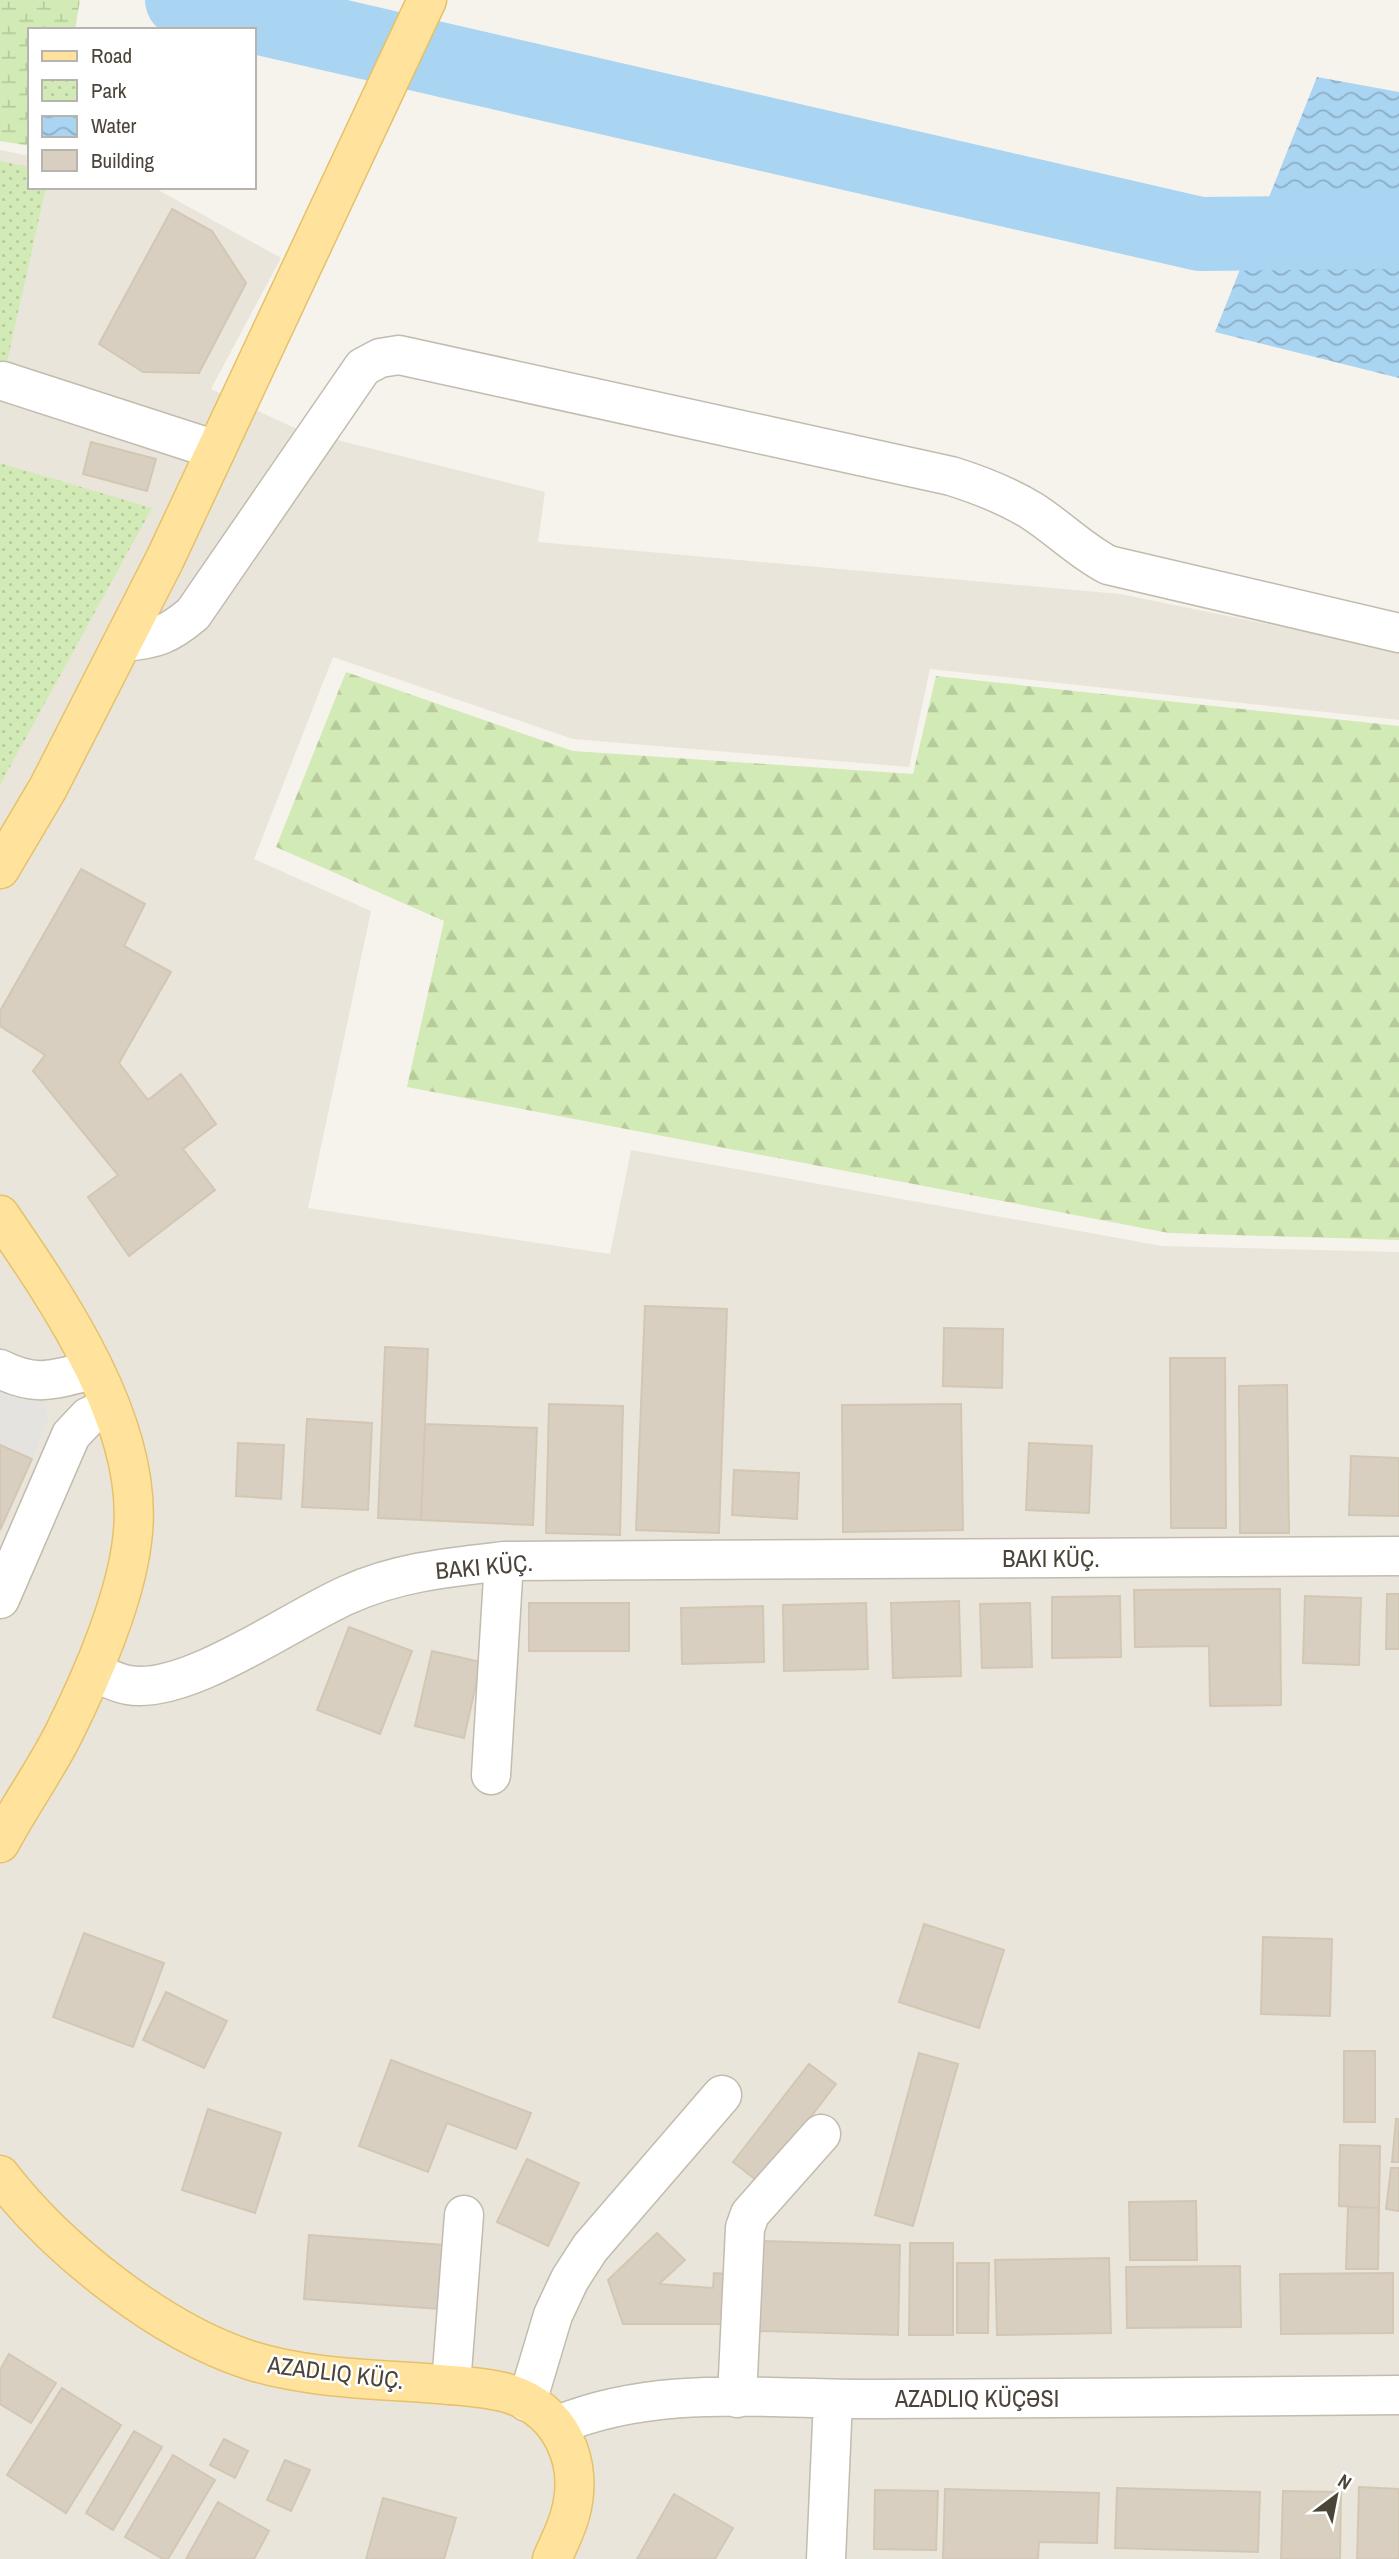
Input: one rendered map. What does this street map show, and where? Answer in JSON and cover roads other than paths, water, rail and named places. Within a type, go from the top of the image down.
[{"type":"main road","points":[[0,869],[48,788],[124,642],[271,337],[427,0]]},
{"type":"main road","points":[[0,1215],[43,1277],[93,1370],[109,1407],[130,1473],[134,1505],[133,1534],[113,1613],[93,1672],[63,1735],[0,1843]]},
{"type":"main road","points":[[0,2175],[40,2221],[106,2277],[143,2304],[210,2344],[250,2360],[307,2373],[451,2385],[508,2393],[527,2402],[558,2425],[569,2448],[575,2481],[570,2515],[552,2559]]},
{"type":"street","points":[[124,642],[148,640],[170,633],[193,614],[363,367],[380,358],[399,355],[951,476],[993,489],[1034,513],[1079,550],[1108,565],[1399,632]]},
{"type":"street","points":[[3,381],[216,450]]},
{"type":"street","points":[[0,1369],[21,1380],[40,1383],[93,1370]]},
{"type":"street","points":[[0,1599],[71,1435],[88,1417],[109,1407]]},
{"type":"street","points":[[93,1672],[128,1685],[162,1685],[195,1674],[349,1594],[435,1569],[504,1561],[1399,1556]]},
{"type":"street","points":[[491,1775],[504,1561]]},
{"type":"street","points":[[527,2402],[553,2315],[590,2248],[722,2095]]},
{"type":"street","points":[[737,2398],[745,2228],[750,2214],[821,2134]]},
{"type":"street","points":[[451,2385],[464,2215]]},
{"type":"street","points":[[558,2425],[594,2410],[636,2401],[679,2397],[833,2400],[1399,2395]]},
{"type":"street","points":[[826,2559],[833,2400]]},
{"type":"water","points":[[1317,77],[1399,92],[1399,378],[1215,332]]},
{"type":"waterway","points":[[182,0],[1200,234],[1399,232]]}]
